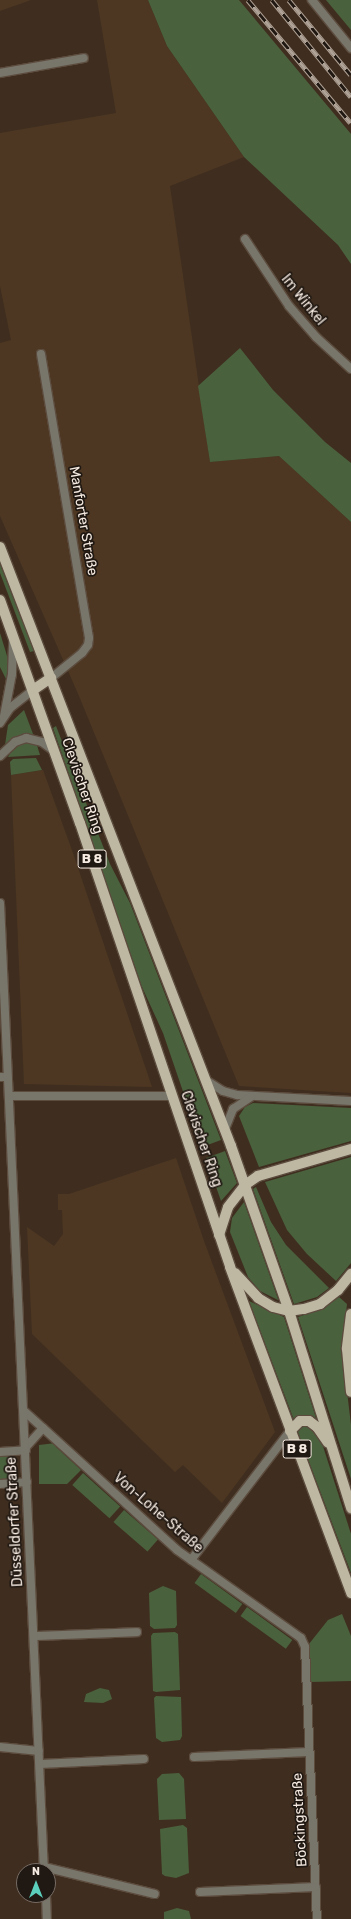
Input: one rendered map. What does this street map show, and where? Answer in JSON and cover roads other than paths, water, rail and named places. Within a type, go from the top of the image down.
[{"type":"main road","name":"B 8","points":[[0,547],[52,678]]},
{"type":"main road","name":"B 8","points":[[0,600],[33,690]]},
{"type":"main road","points":[[33,690],[52,678]]},
{"type":"main road","name":"Clevischer Ring","points":[[52,678],[225,1129],[290,1310],[351,1508]]},
{"type":"main road","name":"Clevischer Ring","points":[[33,690],[219,1235],[351,1593]]},
{"type":"main road","points":[[219,1235],[228,1207],[245,1186],[266,1173],[351,1149]]},
{"type":"main road","points":[[230,1266],[258,1298],[273,1307],[290,1310],[304,1309],[320,1304],[338,1290],[351,1274]]},
{"type":"main road","points":[[351,1314],[347,1349],[351,1392]]},
{"type":"main road","name":"B 8","points":[[290,1431],[300,1421],[309,1421],[317,1427],[333,1452]]},
{"type":"street","points":[[312,0],[351,48]]},
{"type":"street","points":[[0,73],[84,58]]},
{"type":"street","name":"Im Winkel","points":[[245,240],[289,306],[316,337],[351,369]]},
{"type":"street","name":"Manforter Straße","points":[[41,354],[89,638],[88,645],[82,653],[52,678]]},
{"type":"street","points":[[1,720],[12,674],[12,631]]},
{"type":"street","points":[[1,720],[17,702],[33,690]]},
{"type":"street","points":[[0,756],[15,742],[26,738],[42,742],[55,752]]},
{"type":"street","name":"Düsseldorfer Straße","points":[[0,903],[4,1077],[9,1096],[44,1863]]},
{"type":"street","points":[[207,1081],[223,1091],[251,1096],[351,1101]]},
{"type":"street","points":[[9,1096],[171,1096]]},
{"type":"street","points":[[225,1129],[236,1105],[251,1096]]},
{"type":"street","name":"Von-Lohe-Straße","points":[[24,1411],[177,1550],[301,1638]]},
{"type":"street","points":[[0,1452],[26,1449],[43,1428]]},
{"type":"street","points":[[191,1560],[290,1431]]},
{"type":"street","points":[[0,1484],[27,1482]]},
{"type":"street","points":[[34,1636],[137,1632]]},
{"type":"street","name":"Böckingstraße","points":[[301,1638],[305,1648],[317,1919]]},
{"type":"street","points":[[0,1747],[39,1751]]},
{"type":"street","name":"Böckingstraße","points":[[194,1757],[310,1752]]},
{"type":"street","points":[[40,1764],[144,1759]]},
{"type":"street","name":"Düsseldorfer Straße","points":[[56,1872],[155,1894]]},
{"type":"street","name":"Böckingstraße","points":[[200,1892],[316,1887]]},
{"type":"street","points":[[46,1903],[47,1919]]},
{"type":"railway","points":[[248,0],[351,123]]},
{"type":"railway","points":[[272,0],[351,97]]},
{"type":"railway","points":[[289,0],[351,75]]}]
